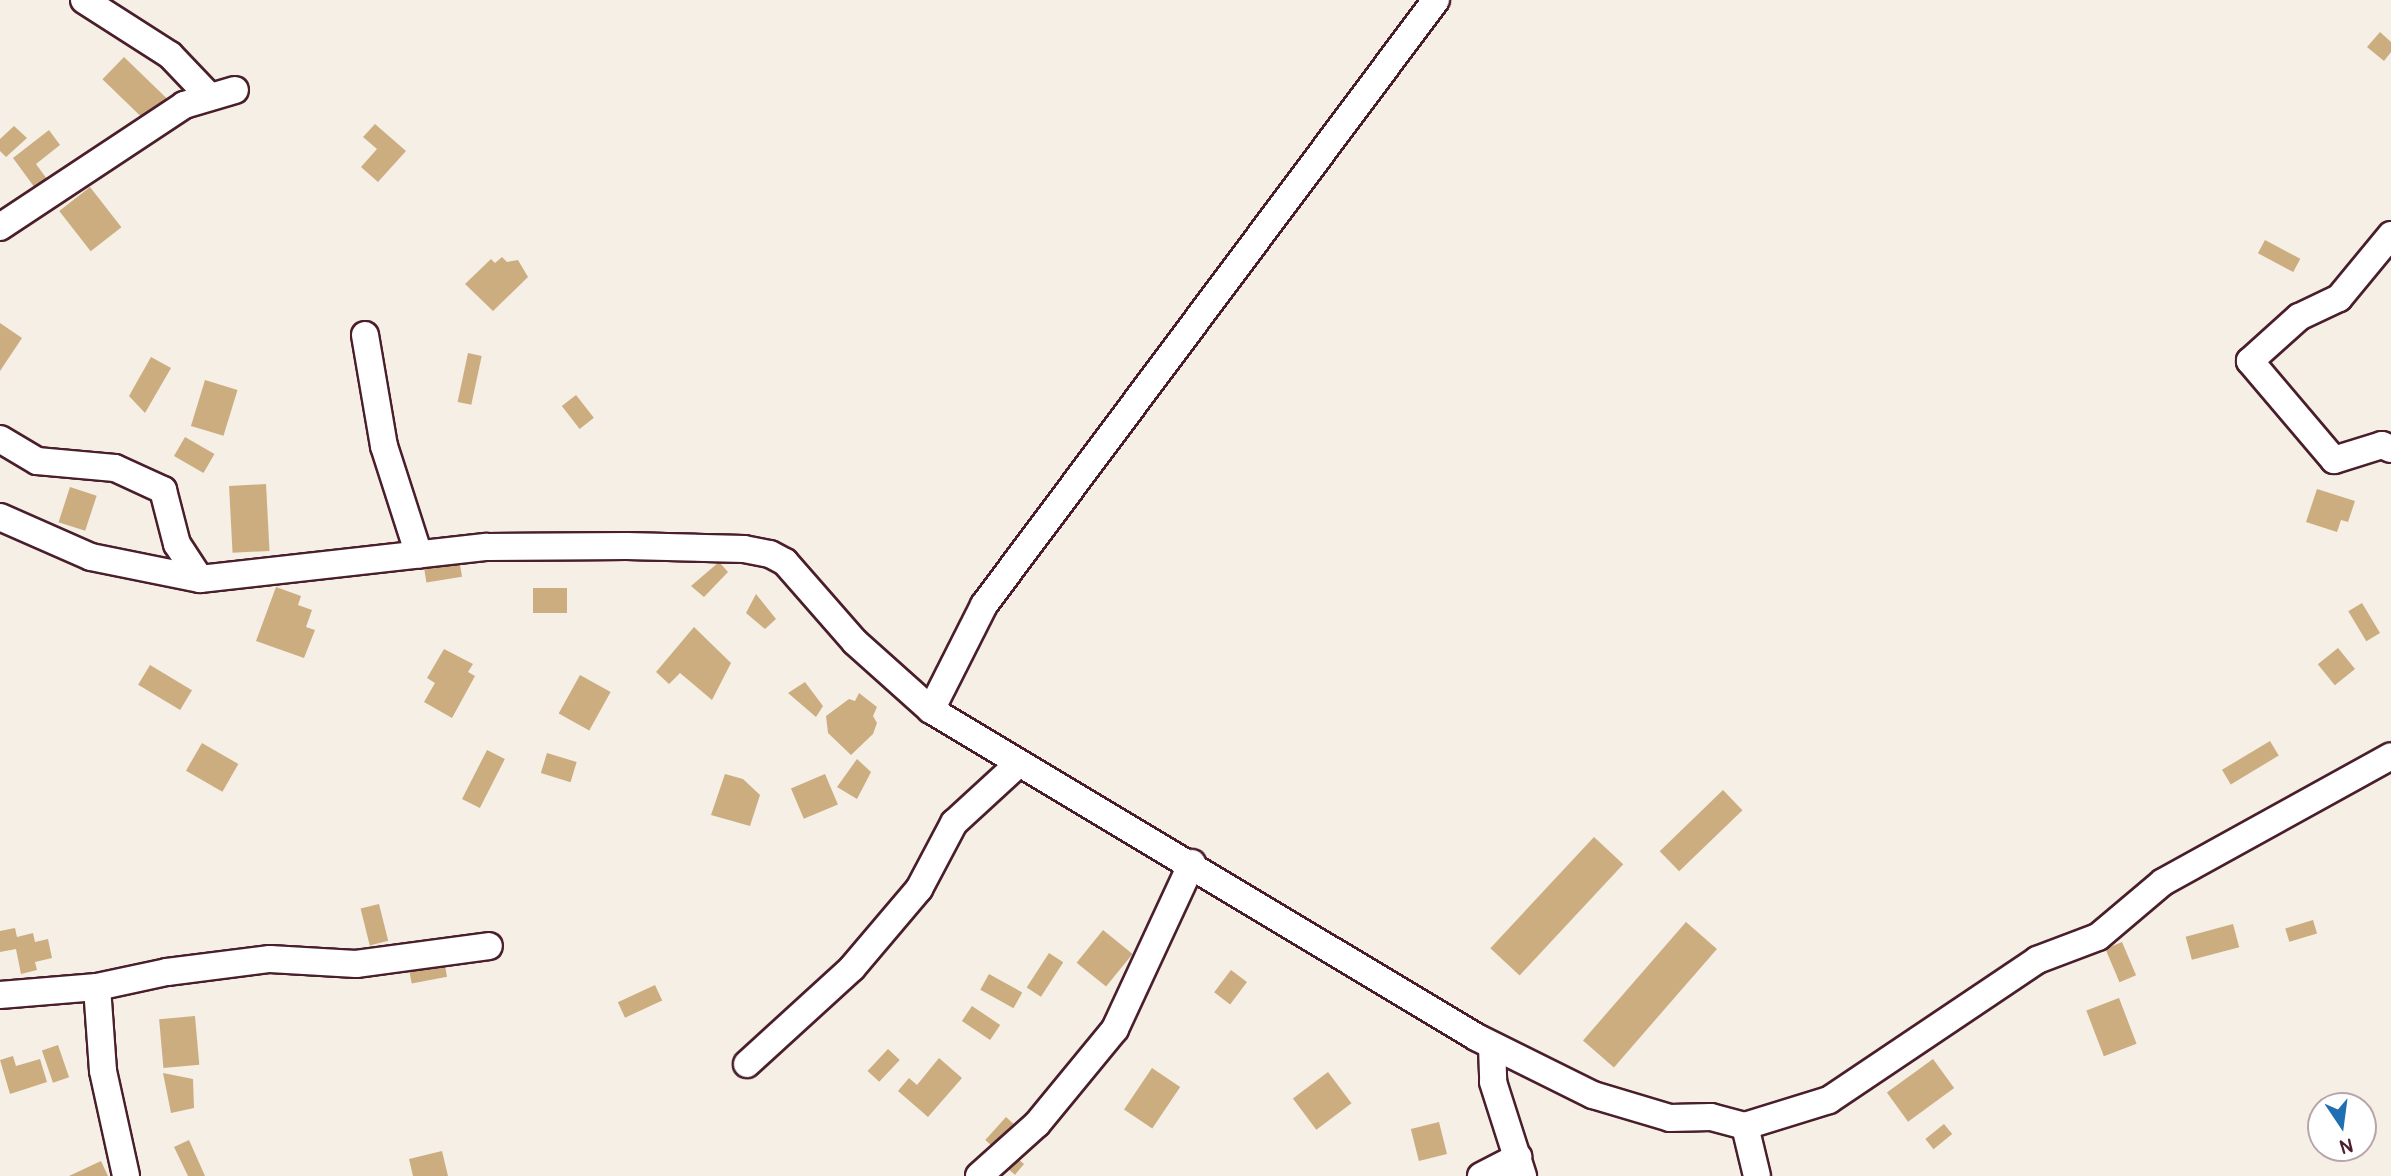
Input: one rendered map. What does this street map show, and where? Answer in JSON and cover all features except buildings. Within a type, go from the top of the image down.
[{"type":"street","points":[[84,0],[170,55],[209,96]]},
{"type":"street","points":[[931,710],[984,605],[1436,0]]},
{"type":"street","points":[[0,227],[184,105],[235,90]]},
{"type":"street","points":[[2391,235],[2339,298],[2299,317],[2250,361],[2334,460],[2382,445],[2391,449]]},
{"type":"street","points":[[365,335],[384,446],[419,555]]},
{"type":"street","points":[[0,439],[37,461],[115,468],[163,490],[177,544],[200,579]]},
{"type":"street","points":[[0,517],[91,557],[200,579],[226,580],[487,547],[758,550],[785,562],[855,642],[931,710],[1017,765],[1192,863],[1492,1046],[1593,1095],[1670,1118],[1711,1117],[1745,1126],[1829,1100],[2038,960],[2098,937],[2163,882],[2391,756]]},
{"type":"street","points":[[747,1064],[852,968],[919,889],[954,823],[1017,765]]},
{"type":"street","points":[[979,1176],[1037,1124],[1115,1029],[1192,863]]},
{"type":"street","points":[[0,995],[97,987],[167,972],[259,960],[356,964],[489,946]]},
{"type":"street","points":[[97,987],[103,1071],[126,1176]]},
{"type":"street","points":[[1481,1176],[1520,1166],[1493,1082],[1492,1046]]},
{"type":"street","points":[[1745,1126],[1757,1176]]}]
